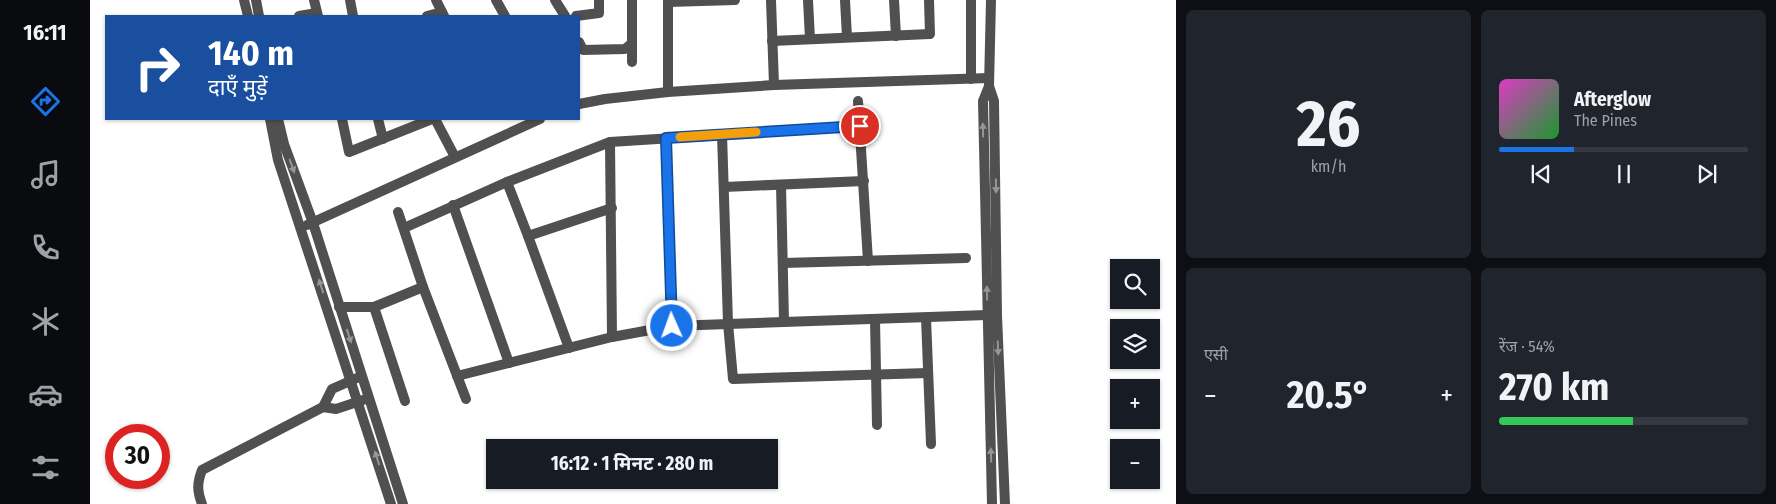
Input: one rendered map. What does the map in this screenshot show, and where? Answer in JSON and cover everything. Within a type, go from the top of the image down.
[{"type":"street","points":[[244,0],[248,15]]},
{"type":"street","points":[[256,0],[260,15]]},
{"type":"street","points":[[314,0],[318,14]]},
{"type":"street","points":[[436,0],[443,14]]},
{"type":"street","points":[[496,0],[504,15]]},
{"type":"street","points":[[555,0],[564,15]]},
{"type":"street","points":[[580,15],[599,13],[599,0]]},
{"type":"street","points":[[632,0],[632,62]]},
{"type":"street","points":[[668,92],[668,1],[735,0]]},
{"type":"street","points":[[771,0],[774,85]]},
{"type":"street","points":[[808,0],[810,39]]},
{"type":"street","points":[[845,0],[846,37]]},
{"type":"street","points":[[894,0],[896,36]]},
{"type":"street","points":[[772,41],[930,34],[929,0]]},
{"type":"street","points":[[970,79],[971,0]]},
{"type":"street","points":[[991,0],[989,82],[994,100],[997,316],[1005,504]]},
{"type":"street","points":[[352,1],[353,15]]},
{"type":"street","points":[[580,44],[583,50],[625,49],[631,44]]},
{"type":"street","points":[[580,104],[605,98],[774,85],[970,79],[989,82]]},
{"type":"street","points":[[989,82],[982,101],[992,504]]},
{"type":"street","points":[[858,101],[868,261]]},
{"type":"street","points":[[270,120],[278,160],[352,380],[391,504]]},
{"type":"street","points":[[278,120],[284,144],[312,223],[403,504]]},
{"type":"street","points":[[342,120],[349,152],[431,120]]},
{"type":"street","points":[[378,120],[383,139]]},
{"type":"street","points":[[435,120],[455,158]]},
{"type":"street","points":[[301,227],[538,120]]},
{"type":"street","points":[[404,228],[507,182],[610,142],[860,126]]},
{"type":"street","points":[[722,134],[728,323],[732,379],[928,373]]},
{"type":"street","points":[[666,138],[672,326]]},
{"type":"street","points":[[610,142],[612,337]]},
{"type":"street","points":[[724,187],[864,181]]},
{"type":"street","points":[[507,182],[569,348]]},
{"type":"street","points":[[781,185],[784,321]]},
{"type":"street","points":[[452,206],[509,363]]},
{"type":"street","points":[[528,236],[612,208]]},
{"type":"street","points":[[398,212],[466,398]]},
{"type":"street","points":[[783,263],[966,258]]},
{"type":"street","points":[[339,307],[374,307],[424,287]]},
{"type":"street","points":[[374,307],[405,401]]},
{"type":"street","points":[[457,376],[612,337],[672,326],[987,315]]},
{"type":"street","points":[[926,318],[931,444]]},
{"type":"street","points":[[875,319],[877,426]]},
{"type":"street","points":[[202,504],[198,495],[198,482],[202,470],[323,406],[332,389],[362,375]]},
{"type":"street","points":[[323,406],[336,409],[369,398]]},
{"type":"slow traffic","points":[[680,137],[756,132]]},
{"type":"route","points":[[672,326],[666,138],[860,126]]}]
